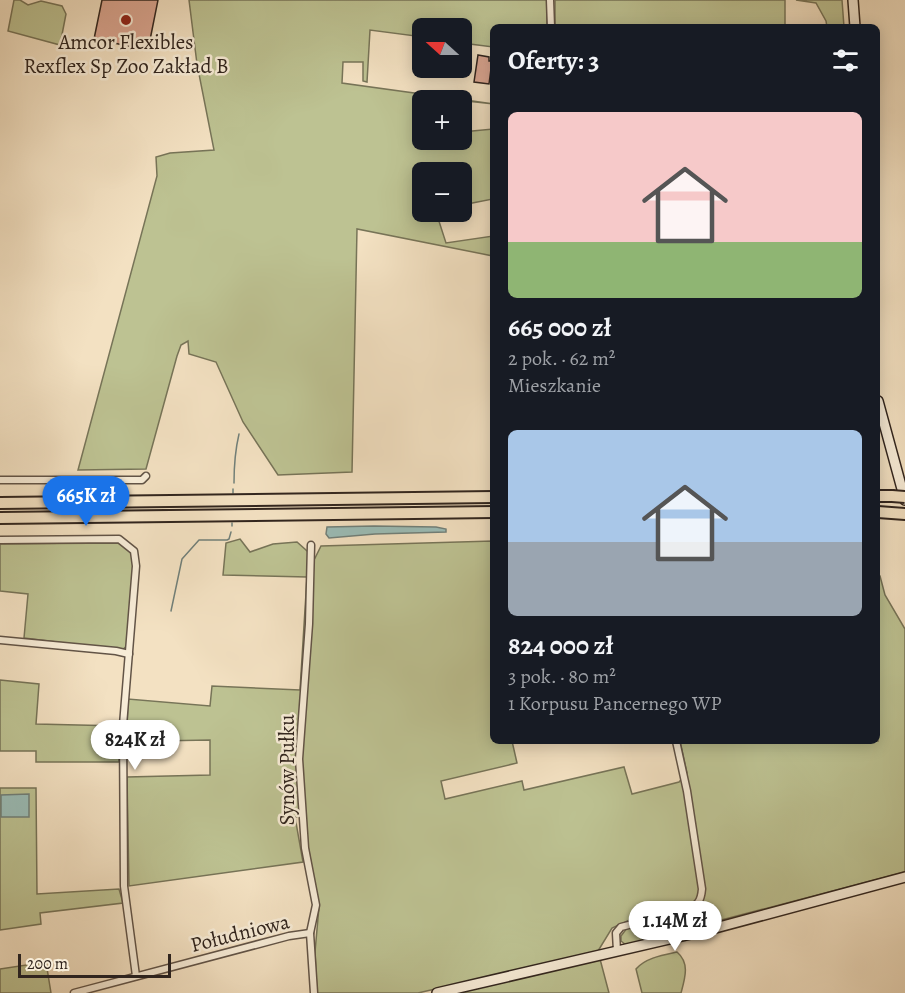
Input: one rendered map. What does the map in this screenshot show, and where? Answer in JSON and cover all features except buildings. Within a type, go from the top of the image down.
[{"type":"highway","points":[[880,496],[905,499]]},
{"type":"highway","points":[[0,503],[490,497]]},
{"type":"highway","points":[[0,518],[490,512]]},
{"type":"highway","points":[[880,512],[901,513]]},
{"type":"street","points":[[550,0],[551,24]]},
{"type":"street","points":[[853,0],[855,24]]},
{"type":"street","points":[[880,408],[905,499]]},
{"type":"street","points":[[0,480],[142,480],[146,476]]},
{"type":"street","points":[[0,540],[119,539],[134,551],[136,566],[123,725],[124,886],[136,976]]},
{"type":"street","name":"Synów Pułku","points":[[311,545],[309,624],[299,759],[305,849],[316,905],[310,933],[314,993]]},
{"type":"street","points":[[0,640],[129,654]]},
{"type":"street","points":[[617,951],[616,933],[621,927],[687,910],[701,900],[702,889],[687,791],[677,744]]},
{"type":"street","points":[[436,993],[708,930],[905,877]]},
{"type":"street","name":"Południowa","points":[[74,993],[289,936],[310,933]]},
{"type":"green space","points":[[14,0],[20,0],[28,5],[41,1],[62,6],[66,14],[60,45],[8,31]]},
{"type":"green space","points":[[189,0],[547,0],[547,24],[490,24],[490,47],[472,44],[472,18],[412,18],[412,36],[370,30],[367,82],[363,81],[363,62],[343,62],[342,83],[412,93],[412,150],[472,150],[472,131],[490,129],[490,200],[472,203],[472,162],[412,162],[412,222],[439,222],[446,243],[490,236],[490,255],[357,229],[352,472],[278,475],[243,422],[216,362],[189,354],[188,341],[181,345],[177,356],[146,469],[78,470],[157,176],[156,157],[170,153],[214,150],[197,64]]},
{"type":"green space","points":[[555,0],[785,0],[785,24],[555,24]]},
{"type":"green space","points":[[796,0],[842,0],[844,24],[826,24],[816,3]]},
{"type":"green space","points":[[240,539],[250,552],[273,544],[297,542],[315,558],[321,546],[490,541],[490,744],[513,744],[517,763],[441,781],[445,799],[522,781],[524,790],[624,767],[632,794],[679,782],[687,773],[681,744],[880,744],[880,576],[885,595],[905,629],[905,872],[626,945],[621,941],[621,936],[627,928],[637,924],[634,918],[612,928],[598,951],[418,993],[317,993],[315,952],[319,907],[308,846],[306,816],[295,817],[303,862],[129,886],[127,777],[210,775],[210,740],[156,741],[155,728],[127,729],[128,699],[210,706],[212,686],[300,690],[307,577],[223,575],[226,543]]},
{"type":"green space","points":[[118,543],[132,555],[135,573],[128,645],[122,650],[24,638],[28,594],[0,591],[0,544]]},
{"type":"green space","points":[[0,680],[39,684],[36,724],[120,726],[119,762],[36,762],[36,751],[0,751]]},
{"type":"green space","points":[[0,788],[36,788],[37,894],[119,889],[123,903],[40,913],[41,924],[0,930]]},
{"type":"green space","points":[[677,952],[685,966],[681,993],[642,993],[636,969],[649,960]]},
{"type":"green space","points":[[600,959],[609,993],[456,993]]},
{"type":"green space","points":[[46,962],[51,993],[0,993],[0,969]]},
{"type":"water","points":[[327,527],[436,527],[446,529],[446,532],[329,538],[326,534]]},
{"type":"water","points":[[29,794],[29,817],[1,817],[1,795]]},
{"type":"waterway","points":[[234,483],[239,434]]},
{"type":"waterway","points":[[171,611],[182,559],[199,540],[227,540],[231,532]]},
{"type":"place","name":"Amcor Flexibles Rexflex Sp Zoo Zakład B","points":[[126,20]]}]
